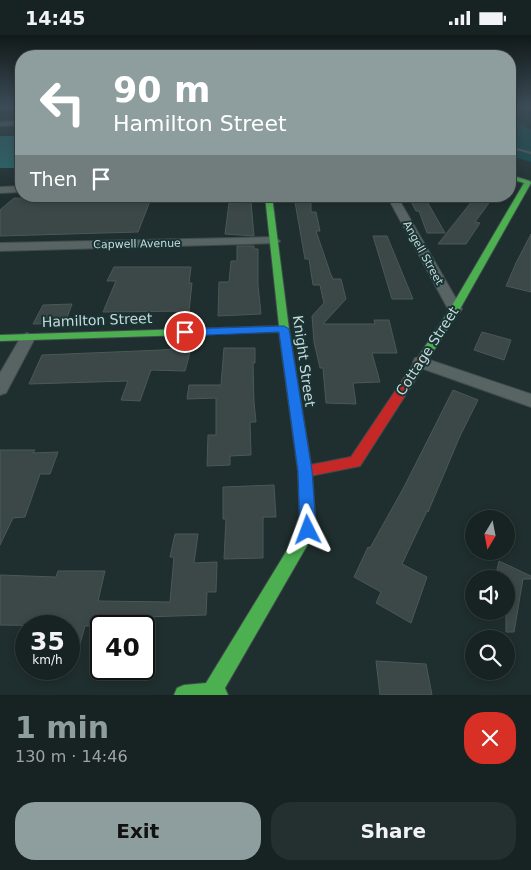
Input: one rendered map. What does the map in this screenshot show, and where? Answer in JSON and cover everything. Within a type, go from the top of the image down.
[{"type":"street","points":[[516,178],[530,180]]},
{"type":"street","name":"Cottage Street","points":[[305,471],[355,462],[527,196],[530,180]]},
{"type":"street","points":[[0,190],[15,189]]},
{"type":"street","name":"Knight Street","points":[[214,694],[308,530],[305,471],[284,329],[269,202]]},
{"type":"street","name":"Angell Street","points":[[395,202],[455,309]]},
{"type":"street","name":"Capwell Avenue","points":[[0,247],[274,241]]},
{"type":"street","name":"Hamilton Street","points":[[0,339],[284,329]]},
{"type":"street","points":[[0,389],[27,338]]},
{"type":"street","points":[[421,362],[531,401]]},
{"type":"street","points":[[184,695],[214,694]]},
{"type":"lane","points":[[516,149],[531,153]]},
{"type":"shaded area","points":[[0,138],[15,138],[15,168],[0,168]]},
{"type":"shaded area","points":[[516,138],[531,138],[531,162],[516,158]]},
{"type":"building","points":[[14,198],[15,202],[150,202],[138,232],[0,236],[0,210]]},
{"type":"building","points":[[251,202],[254,236],[225,234],[229,203]]},
{"type":"building","points":[[295,202],[311,202],[311,212],[316,212],[320,231],[316,231],[331,275],[333,279],[341,279],[346,299],[323,324],[375,324],[374,320],[389,320],[397,353],[372,353],[380,382],[353,383],[356,404],[326,403],[323,368],[320,368],[314,342],[312,316],[324,303],[320,285],[313,285],[309,259],[305,259]]},
{"type":"building","points":[[411,202],[427,202],[445,233],[427,233],[419,211],[416,211]]},
{"type":"building","points":[[471,202],[490,202],[475,222],[480,223],[466,244],[438,244]]},
{"type":"building","points":[[531,234],[531,292],[506,286]]},
{"type":"building","points":[[373,236],[387,236],[413,299],[392,299]]},
{"type":"building","points":[[237,246],[254,246],[254,249],[258,249],[258,285],[261,314],[218,316],[219,282],[229,282],[231,261],[237,261]]},
{"type":"building","points":[[114,267],[191,267],[189,283],[192,283],[189,311],[103,312],[116,281],[107,281]]},
{"type":"building","points":[[72,304],[65,323],[33,324],[43,305]]},
{"type":"building","points":[[482,332],[511,340],[504,360],[474,350]]},
{"type":"building","points":[[175,345],[192,345],[185,371],[151,370],[140,401],[121,400],[128,381],[29,384],[42,355],[162,350],[173,349]]},
{"type":"building","points":[[224,348],[255,348],[255,363],[253,363],[256,422],[250,422],[251,455],[230,456],[230,465],[207,466],[208,435],[216,435],[216,398],[187,399],[189,385],[221,385]]},
{"type":"building","points":[[453,390],[478,400],[460,436],[428,512],[402,564],[427,577],[411,623],[376,603],[381,592],[354,577],[368,547],[370,548],[404,487]]},
{"type":"building","points":[[0,450],[35,450],[33,453],[58,452],[50,474],[40,474],[25,517],[13,518],[0,545]]},
{"type":"building","points":[[274,485],[276,517],[263,517],[263,558],[224,559],[226,519],[223,519],[223,487]]},
{"type":"building","points":[[175,534],[198,534],[194,563],[217,562],[216,592],[207,592],[206,615],[155,617],[155,615],[90,615],[90,626],[85,626],[80,644],[80,615],[15,615],[15,625],[0,625],[0,575],[56,577],[58,571],[105,571],[98,601],[170,602],[174,557],[170,557]]},
{"type":"building","points":[[499,561],[531,576],[531,579],[523,579],[514,630],[506,630],[506,620],[515,620],[515,570],[497,570]]},
{"type":"building","points":[[376,661],[426,664],[432,695],[380,695]]},
{"type":"traffic: fast","points":[[422,360],[455,309],[528,182],[516,179]]},
{"type":"traffic: fast","points":[[212,692],[308,530],[305,471],[284,329],[269,202]]},
{"type":"traffic: fast","points":[[0,338],[284,329]]},
{"type":"traffic: fast","points":[[184,695],[212,692],[218,695]]},
{"type":"traffic: jam","points":[[305,471],[355,462],[422,360]]},
{"type":"route","points":[[185,332],[284,329],[305,471],[308,530]]}]
